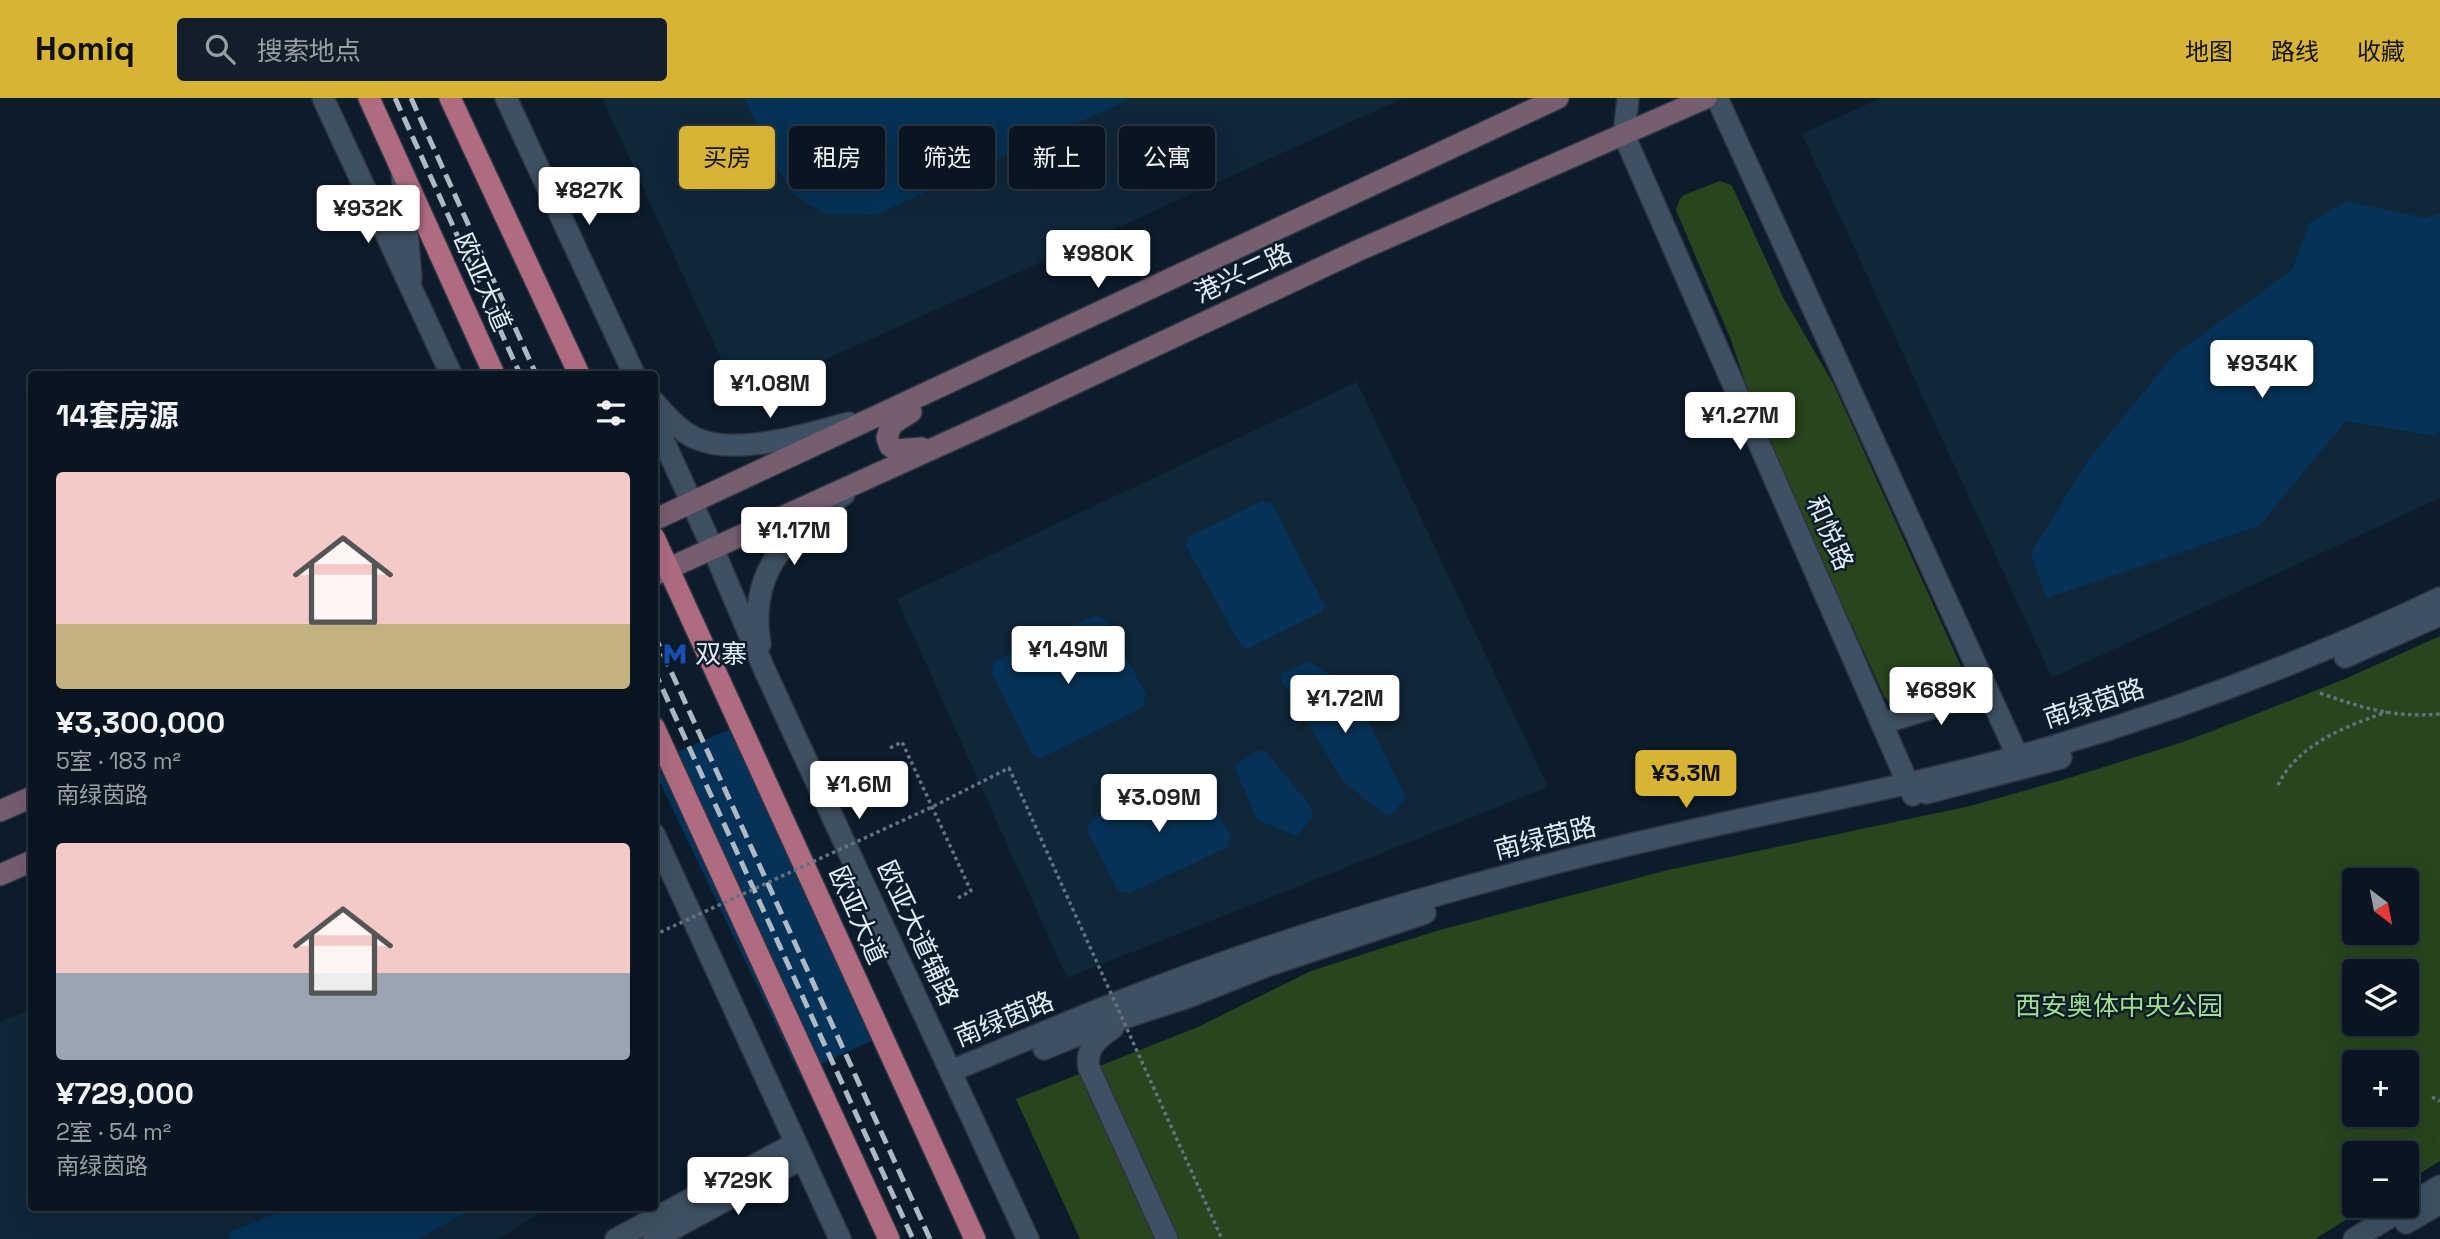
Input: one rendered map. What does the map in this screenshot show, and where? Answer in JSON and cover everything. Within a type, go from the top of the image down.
[{"type":"main road","name":"欧亚大道","points":[[369,98],[493,371]]},
{"type":"main road","name":"港兴二路","points":[[658,518],[1558,98]]},
{"type":"main road","name":"港兴二路","points":[[662,572],[860,483],[1357,251],[1706,98]]},
{"type":"main road","name":"欧亚大道","points":[[453,101],[578,371]]},
{"type":"main road","points":[[948,442],[914,450],[896,450],[890,446],[887,431],[891,425],[975,371]]},
{"type":"main road","name":"欧亚大道","points":[[658,554],[662,572],[975,1239]]},
{"type":"main road","points":[[658,736],[889,1239]]},
{"type":"main road","points":[[0,811],[28,798]]},
{"type":"main road","points":[[0,875],[28,863]]},
{"type":"street","points":[[323,98],[450,371]]},
{"type":"street","points":[[506,98],[633,371]]},
{"type":"street","name":"和悦路","points":[[1628,98],[1624,135],[1911,789]]},
{"type":"street","points":[[1717,98],[2020,762]]},
{"type":"street","points":[[402,172],[412,291]]},
{"type":"street","points":[[658,406],[676,425],[696,439],[723,445],[759,443],[885,413]]},
{"type":"street","name":"欧亚大道辅路","points":[[658,429],[765,671],[1028,1239]]},
{"type":"street","points":[[765,671],[758,633],[759,606],[762,586],[769,569],[790,537],[860,483]]},
{"type":"street","name":"南绿茵路","points":[[2020,762],[2251,679],[2341,643],[2440,598]]},
{"type":"street","name":"南绿茵路","points":[[954,1077],[1188,997],[1269,965],[1445,907],[1602,865],[2020,762],[2204,712],[2312,670],[2440,615]]},
{"type":"street","points":[[1883,723],[1987,691]]},
{"type":"street","name":"南绿茵路","points":[[954,1077],[1124,1000],[1217,965],[1436,896],[1674,834],[1911,789]]},
{"type":"street","points":[[658,843],[840,1239]]},
{"type":"street","points":[[1150,1010],[1111,1029],[1096,1041],[1087,1058],[1089,1068],[1167,1239]]},
{"type":"street","points":[[616,1239],[799,1151]]},
{"type":"street","points":[[654,1239],[799,1151]]},
{"type":"street","points":[[2354,1239],[2440,1186]]},
{"type":"street","points":[[2380,1239],[2440,1203]]},
{"type":"path","points":[[2320,693],[2367,710],[2419,716],[2440,714]]},
{"type":"path","points":[[2278,785],[2294,762],[2312,746],[2340,731],[2387,712]]},
{"type":"path","points":[[890,748],[902,742],[971,891],[958,898]]},
{"type":"path","points":[[658,933],[932,807],[1009,768],[1222,1239]]},
{"type":"path","points":[[2432,1097],[2440,1101]]},
{"type":"shaded area","points":[[602,98],[1404,98],[1215,183],[1215,126],[1119,126],[1119,189],[1203,189],[776,382],[724,365]]},
{"type":"shaded area","points":[[1881,98],[2440,98],[2440,498],[2052,678],[1802,134]]},
{"type":"shaded area","points":[[1357,382],[1548,787],[1067,978],[897,599]]},
{"type":"shaded area","points":[[28,1009],[28,1211],[543,1211],[498,1239],[0,1239],[0,1022]]},
{"type":"green space","points":[[1720,181],[1731,185],[1735,192],[1784,299],[1834,385],[1964,673],[1962,685],[1954,692],[1899,707],[1891,705],[1884,696],[1755,411],[1731,340],[1676,210],[1684,195]]},
{"type":"green space","name":"西安奥体中央公园","points":[[2440,636],[2440,1161],[2419,1174],[2419,1141],[2342,1141],[2342,1218],[2349,1218],[2315,1239],[1080,1239],[1016,1099],[1198,1027],[1311,971],[1436,931],[1668,870],[1970,806],[2183,742],[2347,678]]},
{"type":"building","points":[[744,98],[1132,98],[1071,126],[1009,126],[1009,154],[995,161],[995,126],[899,126],[899,189],[933,189],[876,215],[825,214],[790,189],[885,189],[885,126],[789,126],[789,188],[775,163],[775,126],[757,126]]},
{"type":"building","points":[[2347,201],[2425,218],[2440,213],[2440,430],[2434,436],[2346,421],[2259,526],[2046,598],[2031,553],[2088,460],[2174,355],[2292,270],[2309,223]]},
{"type":"building","points":[[1262,501],[1272,504],[1325,606],[1322,612],[1246,649],[1241,646],[1186,546],[1188,537]]},
{"type":"building","points":[[1095,615],[1106,621],[1146,694],[1143,707],[1039,759],[1032,754],[992,674],[994,661]]},
{"type":"building","points":[[1309,661],[1352,688],[1406,798],[1392,814],[1386,816],[1343,781],[1281,680],[1281,674]]},
{"type":"building","name":"双寨","points":[[737,726],[880,1037],[799,1074],[658,778],[658,760]]},
{"type":"building","points":[[1258,750],[1266,752],[1312,808],[1312,817],[1300,833],[1295,835],[1257,820],[1234,766]]},
{"type":"building","points":[[1191,774],[1199,778],[1231,837],[1228,847],[1130,893],[1118,891],[1087,830],[1092,819]]},
{"type":"building","points":[[280,1211],[469,1211],[418,1239],[231,1239],[228,1233]]},
{"type":"railway","points":[[395,98],[519,371]]},
{"type":"railway","points":[[411,98],[535,371]]},
{"type":"railway","points":[[658,643],[930,1239]]},
{"type":"railway","points":[[658,679],[913,1239]]},
{"type":"place","name":"双寨","points":[[675,654]]}]
